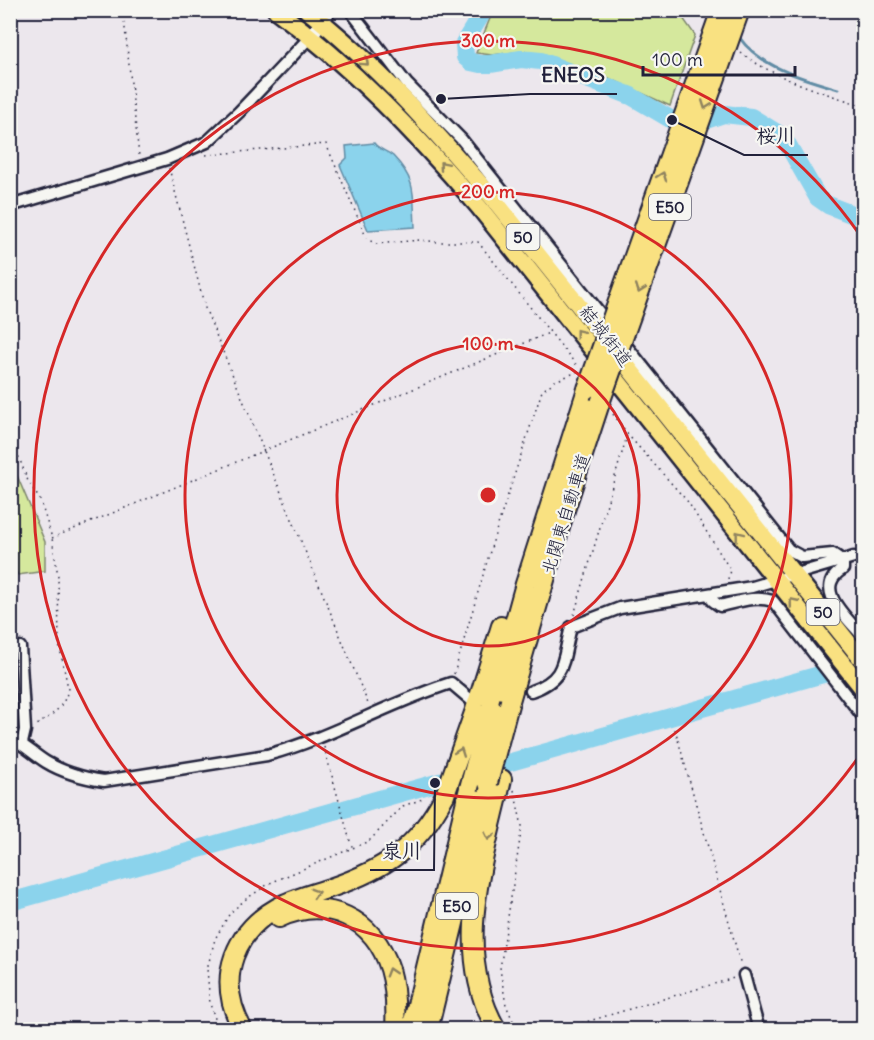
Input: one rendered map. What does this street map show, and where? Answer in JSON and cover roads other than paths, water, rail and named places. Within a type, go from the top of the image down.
[{"type":"highway","name":"50","points":[[276,10],[311,36]]},
{"type":"highway","name":"50","points":[[307,10],[325,16]]},
{"type":"highway","name":"北関東自動車道","points":[[411,1029],[448,867],[469,788],[479,706],[525,584],[587,389],[722,10]]},
{"type":"highway","name":"北関東自動車道","points":[[428,1029],[501,783],[547,576],[566,507],[600,403],[740,10]]},
{"type":"highway","name":"結城街道","points":[[325,16],[436,133],[483,187],[794,576],[860,650]]},
{"type":"highway","name":"結城街道","points":[[311,36],[366,85],[416,135],[471,198],[860,685]]},
{"type":"highway","points":[[243,1029],[233,1008],[230,981],[234,955],[252,925],[286,903],[365,874],[388,862],[421,833],[432,820],[438,796],[479,706]]},
{"type":"highway","points":[[497,1029],[478,988],[473,957],[473,935],[483,865],[501,783]]},
{"type":"highway","points":[[255,1029],[248,1020],[240,995],[241,969],[250,944],[269,924],[292,913],[315,909],[338,912],[361,924],[378,943],[385,955],[393,982],[395,1029]]},
{"type":"street","points":[[350,10],[407,84],[462,140],[789,550],[802,557],[833,554],[843,561]]},
{"type":"street","points":[[10,206],[167,159],[207,142],[239,112],[311,36],[325,16]]},
{"type":"street","points":[[520,697],[547,686],[558,675],[571,627],[620,608],[776,581],[854,557]]},
{"type":"street","points":[[843,561],[843,569],[833,575],[828,584],[831,597],[860,650]]},
{"type":"street","points":[[709,594],[720,606],[753,598],[773,601],[864,718]]},
{"type":"street","points":[[20,647],[25,730],[22,743]]},
{"type":"street","points":[[10,738],[22,743],[45,762],[64,771],[85,779],[104,781],[267,755],[321,737],[429,690],[451,683],[479,706]]},
{"type":"street","points":[[744,975],[759,1029]]},
{"type":"water","points":[[374,143],[393,156],[410,181],[415,227],[368,230],[340,165],[347,158],[346,146]]},
{"type":"waterway","points":[[484,10],[464,43],[465,57],[471,62],[490,64],[521,59],[541,61],[631,96],[685,125],[724,114],[751,117],[777,133],[788,145],[818,198],[828,205],[864,219]]},
{"type":"waterway","points":[[739,37],[758,56],[770,64],[797,76],[838,89]]},
{"type":"waterway","points":[[344,809],[862,663]]},
{"type":"waterway","points":[[10,902],[337,810]]},
{"type":"place","name":"ENEOS","points":[[441,99]]},
{"type":"place","name":"桜川","points":[[672,120]]},
{"type":"place","name":"泉川","points":[[435,783]]}]
